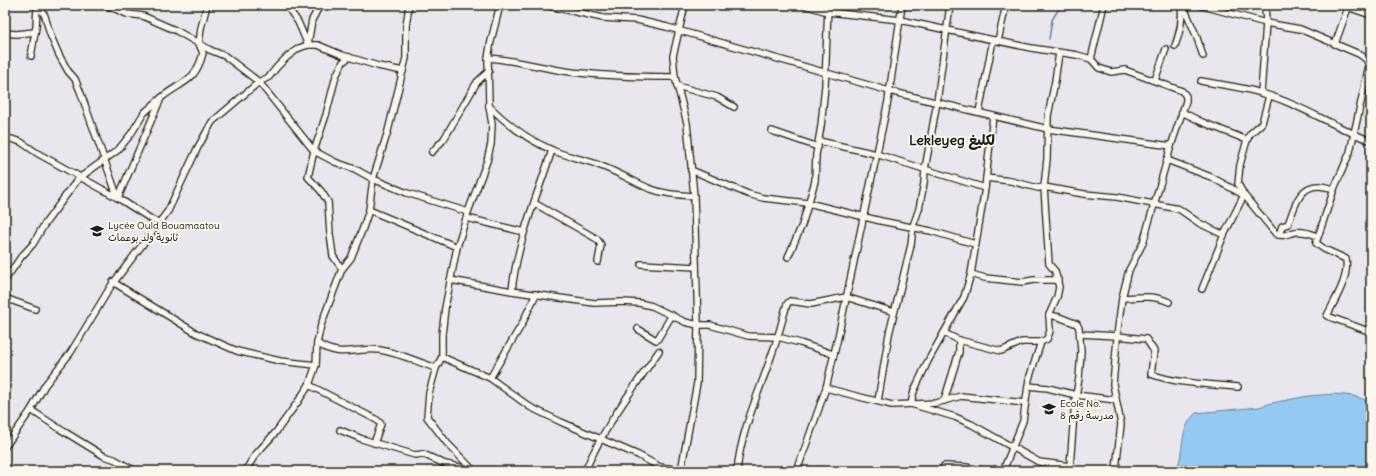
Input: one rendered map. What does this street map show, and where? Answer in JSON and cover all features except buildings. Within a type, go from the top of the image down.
[{"type":"street","points":[[31,56],[38,5]]},
{"type":"street","points":[[38,5],[45,16],[50,34],[59,55],[68,71],[75,79],[80,91],[106,160],[118,198]]},
{"type":"street","points":[[106,5],[116,7],[127,14],[143,16],[177,31],[210,50],[225,56],[259,82],[314,151],[335,162],[355,169],[373,179],[407,193],[467,215],[524,232]]},
{"type":"street","points":[[5,280],[21,257],[33,244],[44,225],[78,179],[118,150],[131,134],[144,113],[167,93],[186,82],[194,74],[200,65],[203,53],[199,44],[201,28],[208,5]]},
{"type":"street","points":[[286,5],[298,22],[308,45]]},
{"type":"street","points":[[308,45],[312,20],[320,5]]},
{"type":"street","points":[[245,471],[256,454],[276,432],[309,385],[316,365],[317,343],[321,325],[342,269],[351,258],[369,210],[373,179],[388,131],[406,58],[406,26],[408,5]]},
{"type":"street","points":[[473,471],[447,443],[427,417],[429,392],[436,368],[442,357],[444,308],[457,247],[487,161],[491,144],[492,124],[489,106],[488,58],[500,5]]},
{"type":"street","points":[[545,5],[603,18],[637,20],[667,27],[889,91],[1048,129],[1171,146]]},
{"type":"street","points":[[442,357],[490,378],[530,407],[561,422],[638,455],[660,467],[681,470],[697,383],[698,324],[694,196],[687,123],[674,77],[673,56],[685,5]]},
{"type":"street","points":[[804,5],[828,12],[900,20],[1059,53],[1077,55],[1091,59],[1099,68],[1111,72],[1125,70],[1155,80],[1184,93],[1186,101],[1171,146],[1155,204],[1143,243],[1129,270],[1122,298],[1113,384],[1121,424],[1116,470]]},
{"type":"street","points":[[788,257],[802,224],[815,181],[818,144],[822,120],[828,5]]},
{"type":"street","points":[[798,471],[826,388],[834,354],[889,91],[902,5]]},
{"type":"street","points":[[878,401],[894,312],[911,245],[913,226],[919,209],[924,183],[950,5]]},
{"type":"street","points":[[979,112],[1006,5]]},
{"type":"street","points":[[1091,59],[1104,5]]},
{"type":"street","points":[[1175,46],[1182,22],[1182,5]]},
{"type":"street","points":[[1182,5],[1196,35],[1203,56]]},
{"type":"street","points":[[1199,5],[1266,23],[1300,29],[1359,54],[1366,59],[1369,65],[1350,152],[1334,189],[1317,236],[1316,243],[1324,249],[1346,259],[1347,266],[1344,281],[1327,316],[1371,332]]},
{"type":"street","points":[[1261,93],[1266,23],[1265,5]]},
{"type":"street","points":[[1340,5],[1348,6],[1371,16]]},
{"type":"street","points":[[1335,44],[1348,6]]},
{"type":"street","points":[[5,33],[16,34],[35,32]]},
{"type":"street","points":[[5,447],[31,410],[45,385],[71,352],[114,282],[168,211],[197,149],[212,122],[259,82],[269,77],[287,57],[299,48],[308,45],[318,45],[378,66],[403,71]]},
{"type":"street","points":[[1155,80],[1166,49]]},
{"type":"street","points":[[944,333],[960,340],[1001,351],[1022,342],[1041,342],[1046,339],[1050,331],[1049,315],[1057,297],[1059,287],[1056,271],[1050,264],[1044,187],[1048,159],[1048,116],[1059,53]]},
{"type":"street","points":[[342,269],[334,256],[330,234],[328,202],[321,191],[308,177],[336,76],[343,62],[349,56]]},
{"type":"street","points":[[488,58],[512,60],[571,72],[637,77],[674,77]]},
{"type":"street","points":[[432,152],[444,139],[477,82],[489,71]]},
{"type":"street","points":[[1201,81],[1270,96],[1371,141]]},
{"type":"street","points":[[677,86],[717,97],[734,107]]},
{"type":"street","points":[[1270,96],[1262,123],[1250,134],[1247,140],[1240,165],[1238,184],[1244,195],[1273,232],[1279,235],[1300,232],[1317,236]]},
{"type":"street","points":[[118,198],[161,98]]},
{"type":"street","points":[[489,106],[498,115],[532,140],[552,150],[600,165],[650,188],[674,195],[694,196]]},
{"type":"street","points":[[1182,112],[1202,122],[1247,140]]},
{"type":"street","points":[[911,404],[914,391],[928,361],[964,297],[971,274],[985,188],[993,116]]},
{"type":"street","points":[[772,131],[818,144],[876,154],[985,188]]},
{"type":"street","points":[[5,137],[21,142],[80,178],[118,198],[159,224]]},
{"type":"street","points":[[512,291],[513,274],[524,232],[552,150]]},
{"type":"street","points":[[1167,160],[1211,177],[1244,195]]},
{"type":"street","points":[[691,170],[748,194],[763,198],[808,204],[863,217],[913,226],[975,244]]},
{"type":"street","points":[[986,178],[1011,181],[1038,188],[1044,187],[1155,204],[1183,211],[1199,223],[1224,235]]},
{"type":"street","points":[[1279,235],[1283,226],[1288,224],[1294,205],[1306,190],[1317,186],[1334,189]]},
{"type":"street","points":[[1202,289],[1224,235],[1244,195]]},
{"type":"street","points":[[534,203],[597,239],[601,245],[598,262]]},
{"type":"street","points":[[369,210],[457,247]]},
{"type":"street","points":[[641,264],[696,267]]},
{"type":"street","points":[[971,274],[985,278],[1022,282],[1034,280],[1058,280]]},
{"type":"street","points":[[450,280],[594,303],[639,303],[652,306],[685,322],[710,325],[748,336],[778,337],[800,342],[834,354]]},
{"type":"street","points":[[114,282],[196,333],[237,351],[280,361],[316,365]]},
{"type":"street","points":[[490,378],[522,324],[536,294]]},
{"type":"street","points":[[737,471],[738,456],[746,422],[773,353],[786,304],[790,301],[811,304],[846,297],[894,312]]},
{"type":"street","points":[[1122,298],[1150,297],[1160,298],[1169,302]]},
{"type":"street","points":[[5,298],[35,309]]},
{"type":"street","points":[[638,329],[658,340],[672,315]]},
{"type":"street","points":[[911,404],[963,420],[1042,464],[1071,469],[1080,358],[1080,334],[1077,324],[1049,315]]},
{"type":"street","points":[[1080,334],[1146,339],[1154,351],[1150,374],[1175,381],[1238,387]]},
{"type":"street","points":[[944,400],[959,352],[960,340]]},
{"type":"street","points":[[1003,471],[1023,421],[1028,386],[1041,342]]},
{"type":"street","points":[[317,343],[326,349],[340,352],[379,350],[402,355],[436,368]]},
{"type":"street","points":[[585,471],[634,385],[660,351]]},
{"type":"street","points":[[309,385],[377,420],[381,424],[374,443]]},
{"type":"street","points":[[1028,386],[1048,388],[1076,395],[1116,400]]},
{"type":"street","points":[[826,388],[892,405],[936,403],[961,396],[1025,402]]},
{"type":"street","points":[[31,410],[99,452],[135,471]]},
{"type":"street","points":[[340,430],[374,443],[415,455],[423,454],[445,464],[473,471]]},
{"type":"street","points":[[944,471],[944,466],[966,467],[986,471]]},
{"type":"water","points":[[1334,394],[1354,396],[1371,402],[1371,471],[1176,471],[1179,463],[1184,434],[1190,420],[1196,413],[1259,407],[1308,396]]},
{"type":"waterway","points":[[1049,39],[1052,20],[1061,5]]},
{"type":"place","name":"Lycée Ould Bouamaatou ثانوية ولد بوعمات","points":[[97,231]]},
{"type":"place","name":"Ecole No. 8 مدرسة رقم","points":[[1049,409]]},
{"type":"district","name":"Lekleyeg لكليغ","points":[[952,140]]}]
